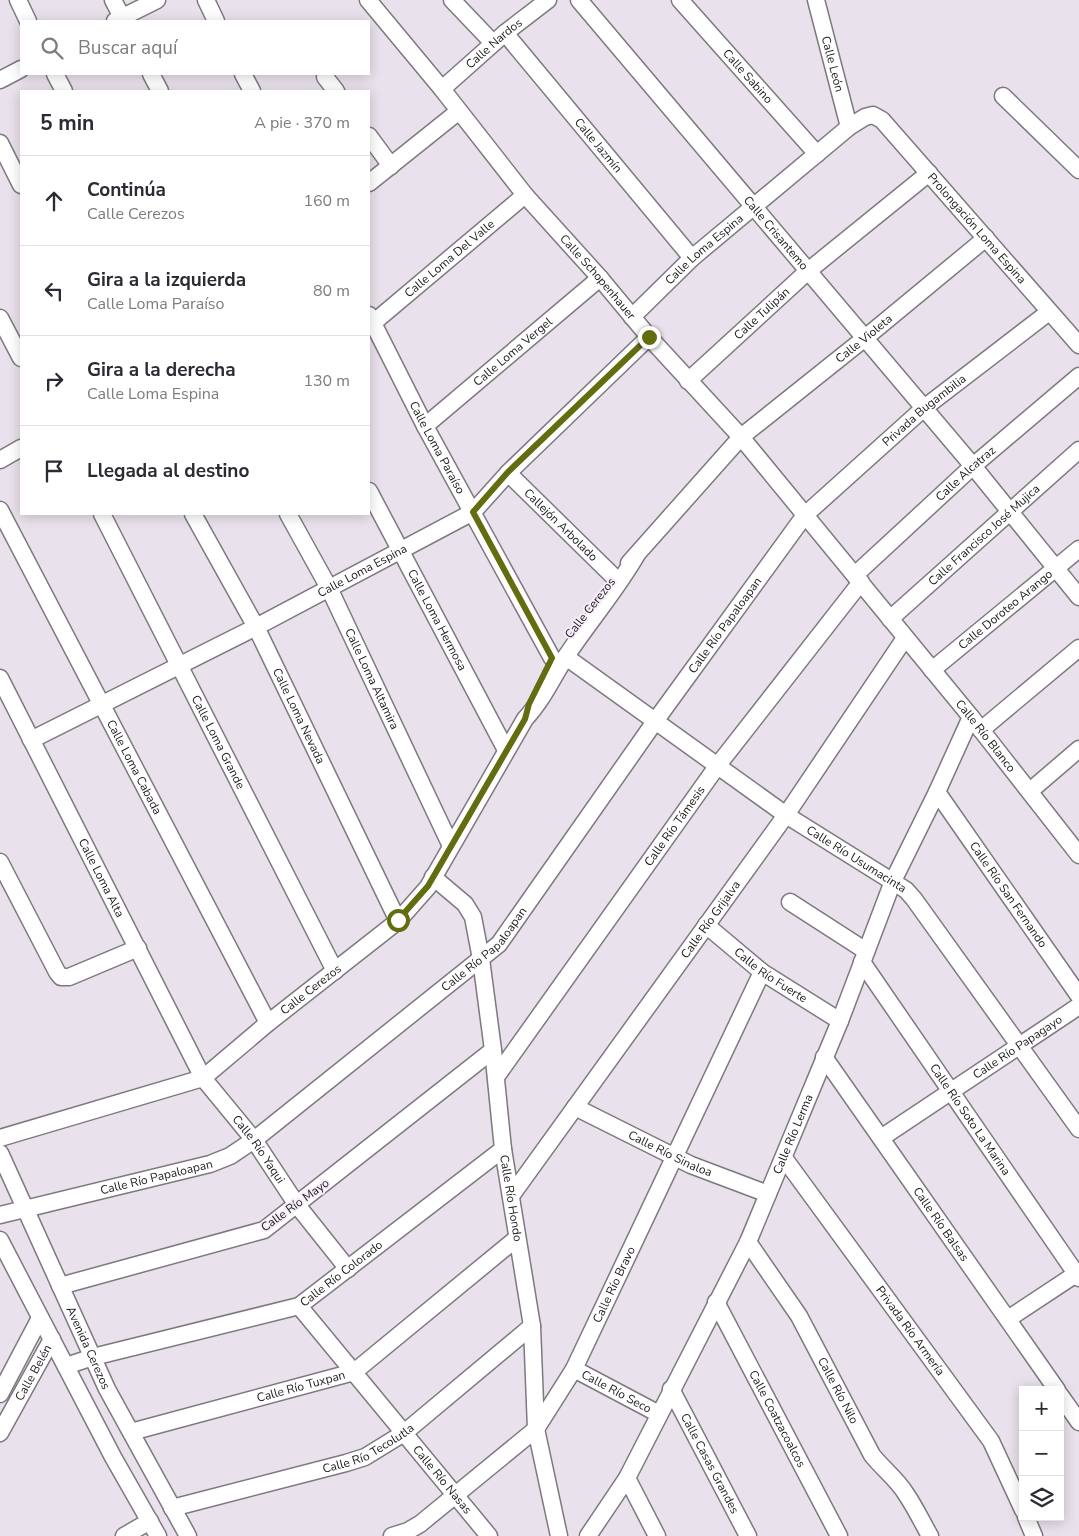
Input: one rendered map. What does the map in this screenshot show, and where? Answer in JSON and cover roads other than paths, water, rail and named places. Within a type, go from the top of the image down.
[{"type":"street","points":[[18,0],[28,20]]},
{"type":"street","points":[[112,0],[120,20],[158,0]]},
{"type":"street","points":[[206,0],[216,20]]},
{"type":"street","name":"Calle Jazmín","points":[[452,0],[499,38],[692,258]]},
{"type":"street","name":"Calle Crisantemo","points":[[579,0],[973,466],[1079,597]]},
{"type":"street","name":"Calle Sabino","points":[[680,0],[817,154]]},
{"type":"street","name":"Calle León","points":[[816,0],[850,127]]},
{"type":"street","name":"Calle Nardos","points":[[442,89],[541,2]]},
{"type":"street","name":"Calle Schopenhauer","points":[[373,3],[524,194],[600,278],[688,381],[741,437],[890,619]]},
{"type":"street","points":[[0,80],[20,70]]},
{"type":"street","points":[[56,75],[63,90]]},
{"type":"street","points":[[152,75],[159,90]]},
{"type":"street","points":[[244,75],[252,90]]},
{"type":"street","points":[[325,77],[335,90]]},
{"type":"street","points":[[1003,96],[1079,170]]},
{"type":"street","points":[[370,182],[459,111]]},
{"type":"street","name":"Calle Loma Espina","points":[[632,317],[692,258],[850,127],[865,117],[873,115]]},
{"type":"street","name":"Prolongación Loma Espina","points":[[873,115],[882,120],[1079,345]]},
{"type":"street","points":[[370,137],[391,166]]},
{"type":"street","points":[[0,143],[20,183]]},
{"type":"street","name":"Calle Tulipán","points":[[688,381],[808,271],[929,173]]},
{"type":"street","name":"Calle Loma Del Valle","points":[[371,319],[524,194]]},
{"type":"street","name":"Calle Violeta","points":[[741,437],[986,238]]},
{"type":"street","name":"Calle Loma Vergel","points":[[425,426],[600,278]]},
{"type":"street","name":"Privada Bugambilia","points":[[806,516],[924,408],[1049,312]]},
{"type":"street","points":[[0,318],[20,356]]},
{"type":"street","name":"Calle Loma Paraíso","points":[[371,319],[425,426],[473,512],[559,657]]},
{"type":"street","name":"Calle Loma Espina","points":[[31,740],[256,627],[473,512],[508,472],[649,337]]},
{"type":"street","name":"Calle Alcatraz","points":[[858,579],[973,466],[1079,376]]},
{"type":"street","name":"Calle Cerezos","points":[[0,1138],[203,1078],[268,1023],[398,920],[434,877],[506,750],[525,719],[536,707],[559,657],[614,577],[636,556],[741,437]]},
{"type":"street","points":[[0,460],[20,449]]},
{"type":"street","name":"Calle Francisco José Mujica","points":[[890,619],[1079,450]]},
{"type":"street","name":"Callejón Arbolado","points":[[508,472],[614,577]]},
{"type":"street","name":"Calle Loma Hermosa","points":[[370,493],[506,750]]},
{"type":"street","name":"Calle Loma Cabada","points":[[0,510],[268,1023]]},
{"type":"street","name":"Calle Loma Grande","points":[[103,515],[335,971]]},
{"type":"street","name":"Calle Loma Nevada","points":[[195,515],[256,627],[398,920]]},
{"type":"street","name":"Calle Loma Altamira","points":[[289,515],[329,588],[451,846]]},
{"type":"street","name":"Calle Río Papaloapan","points":[[1,1211],[24,1209],[210,1164],[230,1156],[254,1140],[500,944],[656,720],[806,516]]},
{"type":"street","name":"Calle Doroteo Arango","points":[[932,670],[1079,549]]},
{"type":"street","name":"Calle Cerezos","points":[[559,657],[621,581],[636,556]]},
{"type":"street","name":"Calle Río Támesis","points":[[496,1077],[718,765],[858,579]]},
{"type":"street","name":"Calle Río Blanco","points":[[890,619],[971,717],[1079,854]]},
{"type":"street","name":"Calle Río Grijalva","points":[[511,1196],[786,814],[905,638]]},
{"type":"street","points":[[981,730],[1079,648]]},
{"type":"street","name":"Calle Río Usumacinta","points":[[559,657],[656,720],[786,814],[906,890],[1079,1130]]},
{"type":"street","name":"Calle Loma Alta","points":[[0,678],[203,1078]]},
{"type":"street","name":"Calle Río Lerma","points":[[588,1536],[627,1478],[748,1242],[840,1021],[893,881],[937,792],[971,717]]},
{"type":"street","points":[[1030,791],[1079,749]]},
{"type":"street","name":"Calle Río San Fernando","points":[[937,792],[1079,996]]},
{"type":"street","points":[[0,862],[56,972],[61,977],[69,977],[138,948]]},
{"type":"street","name":"Calle Río Hondo","points":[[434,877],[465,904],[473,917],[481,959],[503,1149],[532,1326],[536,1429],[559,1536]]},
{"type":"street","points":[[790,902],[864,957]]},
{"type":"street","name":"Calle Río Fuerte","points":[[706,925],[762,972],[840,1021]]},
{"type":"street","name":"Calle Río Soto La Marina","points":[[864,957],[951,1092],[1078,1274]]},
{"type":"street","name":"Calle Río Bravo","points":[[392,1536],[408,1531],[420,1524],[536,1429],[574,1369],[762,972]]},
{"type":"street","name":"Calle Río Papagayo","points":[[881,1138],[1079,1006]]},
{"type":"street","name":"Calle Río Mayo","points":[[60,1286],[264,1230],[493,1050]]},
{"type":"street","name":"Calle Río Balsas","points":[[824,1057],[1054,1386]]},
{"type":"street","name":"Calle Río Yaqui","points":[[203,1078],[254,1140],[297,1205],[348,1269]]},
{"type":"street","name":"Calle Río Sinaloa","points":[[575,1108],[690,1165],[768,1194]]},
{"type":"street","name":"Calle Río Colorado","points":[[66,1366],[93,1357],[299,1306],[503,1149]]},
{"type":"street","name":"Avenida Cerezos","points":[[0,1153],[107,1389],[188,1536]]},
{"type":"street","name":"Privada Río Armería","points":[[784,1158],[991,1441],[1019,1501]]},
{"type":"street","name":"Calle Río Tuxpan","points":[[131,1432],[354,1372],[517,1238]]},
{"type":"street","points":[[0,1240],[113,1457],[158,1536]]},
{"type":"street","name":"Calle Río Nilo","points":[[748,1242],[799,1316],[872,1455],[906,1493],[930,1536]]},
{"type":"street","points":[[1008,1319],[1078,1274]]},
{"type":"street","name":"Calle Coatzacoalcos","points":[[716,1302],[839,1536]]},
{"type":"street","name":"Calle Río Nasas","points":[[299,1306],[489,1536]]},
{"type":"street","name":"Calle Belén","points":[[0,1394],[40,1318]]},
{"type":"street","name":"Calle Río Tecolutla","points":[[172,1508],[365,1457],[404,1433],[532,1326]]},
{"type":"street","name":"Calle Belén","points":[[0,1433],[52,1339]]},
{"type":"street","name":"Calle Río Seco","points":[[574,1369],[659,1414]]},
{"type":"street","name":"Calle Casas Grandes","points":[[671,1390],[748,1536]]},
{"type":"street","points":[[1064,1401],[1079,1422]]},
{"type":"street","points":[[627,1478],[657,1536]]},
{"type":"street","points":[[124,1536],[150,1521]]},
{"type":"street","points":[[1028,1521],[1034,1536]]}]
